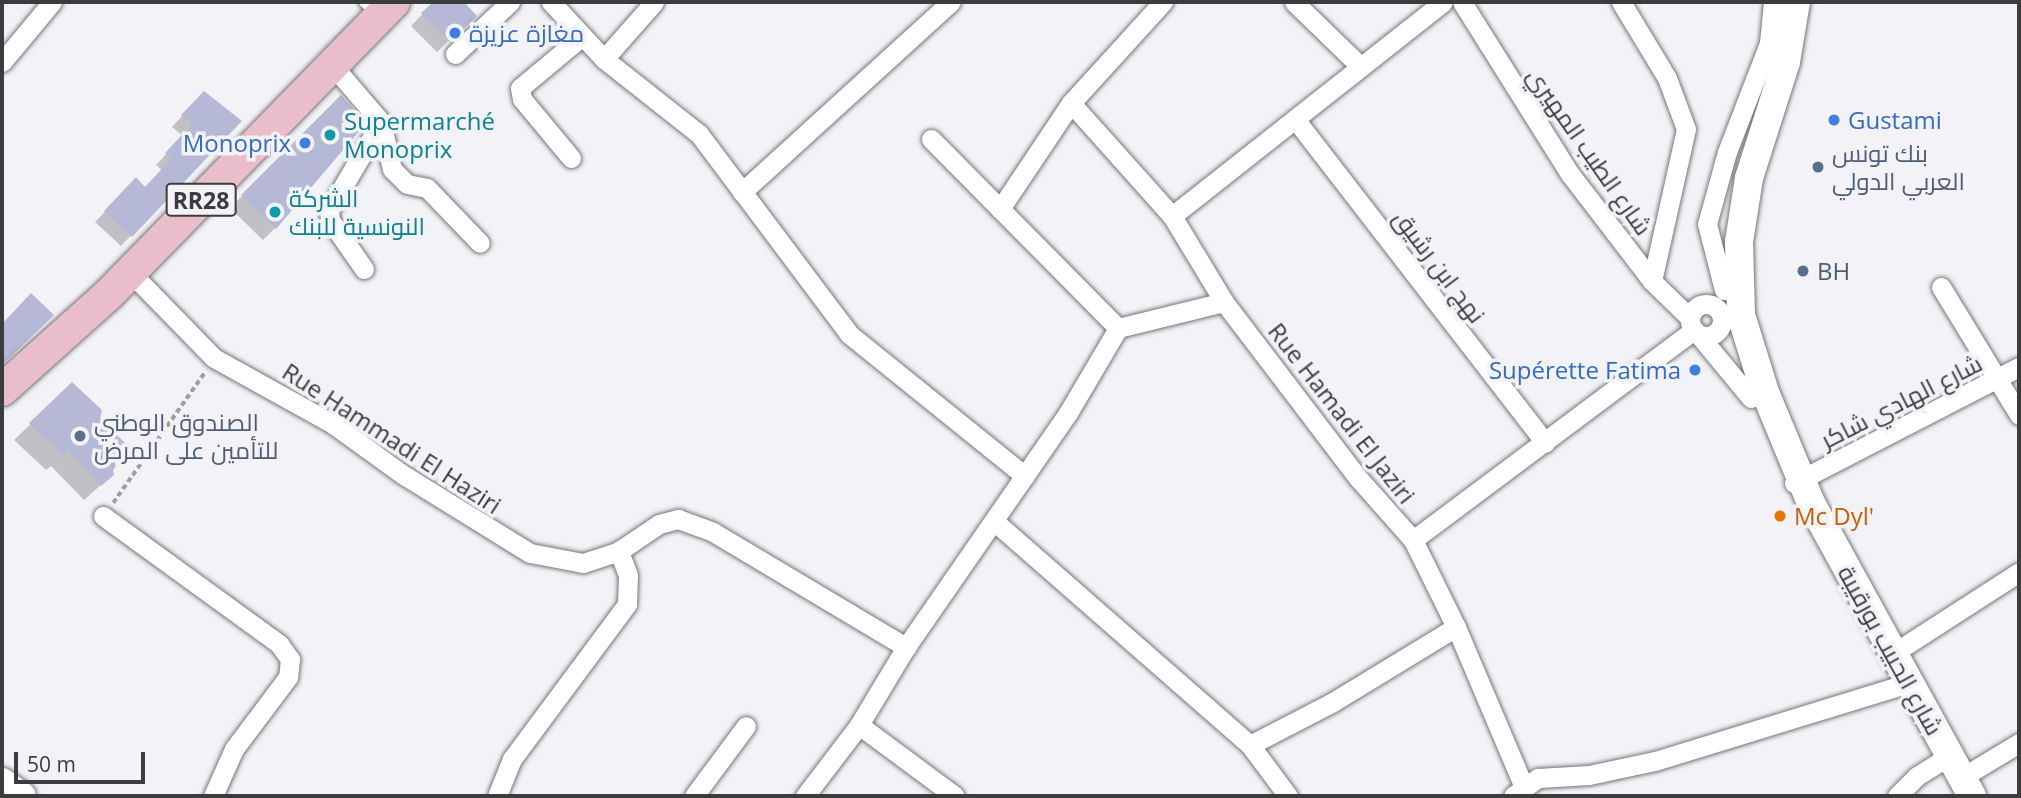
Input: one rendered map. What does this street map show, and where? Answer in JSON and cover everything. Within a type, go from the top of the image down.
[{"type":"main road","name":"RR28","points":[[2,390],[130,272],[333,66],[380,7]]},
{"type":"street","points":[[2,62],[52,2]]},
{"type":"street","points":[[455,54],[510,2]]},
{"type":"street","points":[[551,2],[604,59],[699,134],[849,334],[1024,476]]},
{"type":"street","points":[[604,59],[654,2]]},
{"type":"street","points":[[742,192],[951,2]]},
{"type":"street","points":[[1000,209],[1071,103],[1163,2]]},
{"type":"street","points":[[1294,2],[1361,67]]},
{"type":"street","points":[[1172,216],[1443,2]]},
{"type":"street","name":"شارع الطيب المهيري","points":[[1462,2],[1570,174],[1652,281],[1694,327]]},
{"type":"street","points":[[1621,2],[1667,78],[1686,129],[1652,281]]},
{"type":"street","name":"شارع الحبيب بورقيبة","points":[[1751,398],[1707,225],[1727,152],[1769,43],[1773,2]]},
{"type":"street","name":"شارع الحبيب بورقيبة","points":[[1782,2],[1773,57],[1737,173],[1725,238],[1728,310],[1765,392],[1803,488]]},
{"type":"street","name":"شارع الحبيب بورقيبة","points":[[1728,310],[1749,178],[1786,62],[1796,2]]},
{"type":"street","points":[[570,158],[522,99],[520,88],[581,37]]},
{"type":"street","points":[[333,66],[381,122],[392,169],[407,184],[427,188],[480,243]]},
{"type":"street","name":"Rue Hamadi El Jaziri","points":[[1071,103],[1172,216],[1224,302],[1359,479],[1413,540],[1456,627],[1518,791]]},
{"type":"street","name":"نهج ابن رشيق","points":[[1295,119],[1545,443]]},
{"type":"street","points":[[364,269],[330,220],[329,210],[381,122]]},
{"type":"street","points":[[930,139],[1118,328]]},
{"type":"street","name":"Rue Hammadi El Haziri","points":[[130,272],[214,358],[333,424],[402,474],[530,553],[583,563],[619,551],[668,520],[688,521],[906,647]]},
{"type":"street","points":[[1941,287],[2000,378],[2019,415]]},
{"type":"street","points":[[806,796],[859,725],[906,647],[1024,476],[1118,328],[1224,302]]},
{"type":"street","points":[[1413,540],[1545,443],[1694,327],[1702,304],[1728,310],[1717,333],[1694,327]]},
{"type":"street","name":"شارع الحبيب بورقيبة","points":[[1694,327],[1751,398],[1961,777]]},
{"type":"street","name":"شارع الهادي شاكر","points":[[1803,488],[2019,367]]},
{"type":"street","points":[[103,516],[279,644],[290,659],[288,677],[234,749],[213,796]]},
{"type":"street","points":[[994,521],[1250,745],[1288,796]]},
{"type":"street","points":[[497,796],[513,759],[626,604],[628,575],[619,551]]},
{"type":"street","points":[[1892,654],[2019,572]]},
{"type":"street","points":[[1250,745],[1333,702],[1456,627]]},
{"type":"street","points":[[1518,791],[1538,778],[1589,775],[1693,751],[1908,683]]},
{"type":"street","points":[[859,725],[955,796]]},
{"type":"street","points":[[694,796],[746,726]]},
{"type":"street","points":[[1897,796],[1917,776],[1961,777],[2019,743]]},
{"type":"street","points":[[2,782],[22,796]]},
{"type":"path","points":[[103,516],[214,358]]},
{"type":"building","name":"مغازة عزيزة","points":[[433,2],[464,2],[477,16],[450,42],[421,13]]},
{"type":"building","points":[[204,91],[242,121],[132,237],[104,211],[136,177],[145,187],[171,159],[165,153],[192,124],[181,115]]},
{"type":"building","name":"Supermarché Monoprix","points":[[341,95],[366,123],[276,229],[241,195]]},
{"type":"building","points":[[31,293],[54,315],[2,365],[2,324]]},
{"type":"building","name":"الصندوق الوطني للتأمين على المرض","points":[[72,382],[102,410],[100,418],[130,448],[113,470],[114,475],[101,486],[68,451],[63,456],[29,423]]},
{"type":"place","name":"مغازة عزيزة","points":[[455,33]]},
{"type":"place","name":"Gustami","points":[[1834,120]]},
{"type":"place","name":"Supermarché Monoprix","points":[[330,135]]},
{"type":"place","name":"Monoprix","points":[[305,143]]},
{"type":"place","name":"بنك تونس العربي الدولي","points":[[1818,167]]},
{"type":"place","name":"الشركة النونسية للبنك","points":[[275,212]]},
{"type":"place","name":"BH","points":[[1803,271]]},
{"type":"place","name":"Supérette Fatima","points":[[1695,370]]},
{"type":"place","name":"الصندوق الوطني للتأمين على المرض","points":[[80,436]]},
{"type":"place","name":"Mc Dyl'","points":[[1780,516]]}]
